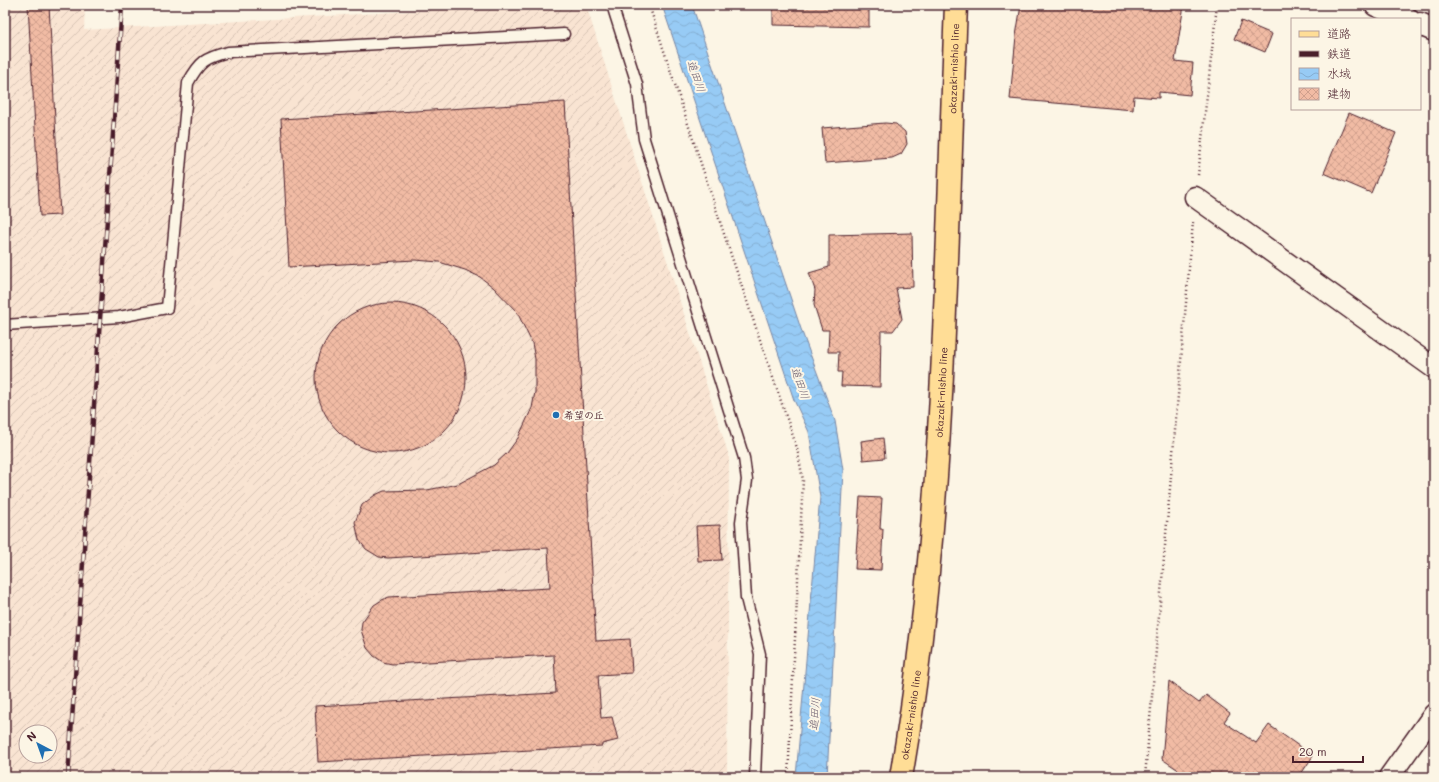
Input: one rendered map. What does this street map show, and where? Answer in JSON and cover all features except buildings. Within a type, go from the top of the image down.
[{"type":"main road","name":"okazaki-nishio line","points":[[901,777],[909,732],[928,562],[937,455],[956,5]]},
{"type":"street","points":[[1376,5],[1406,18]]},
{"type":"street","points":[[1421,24],[1434,30]]},
{"type":"street","points":[[1195,197],[1434,368]]},
{"type":"street","points":[[1389,777],[1434,714]]},
{"type":"lane","points":[[612,5],[637,84],[644,139],[744,458],[747,480],[741,522],[746,598],[760,654],[755,777]]},
{"type":"lane","points":[[5,325],[119,317],[167,308],[188,83],[196,69],[207,58],[228,52],[564,34]]},
{"type":"path","points":[[649,5],[797,448],[803,480],[788,777]]},
{"type":"path","points":[[1145,777],[1195,197],[1217,5]]},
{"type":"shaded area","points":[[5,5],[85,5],[84,30],[520,5],[586,5],[729,456],[727,777],[5,777]]},
{"type":"water","name":"追田川","points":[[662,5],[692,5],[802,332],[835,421],[843,470],[827,777],[796,777],[820,497],[809,432],[794,400]]},
{"type":"railway","points":[[68,777],[122,5]]},
{"type":"place","name":"希望の丘","points":[[556,415]]}]
